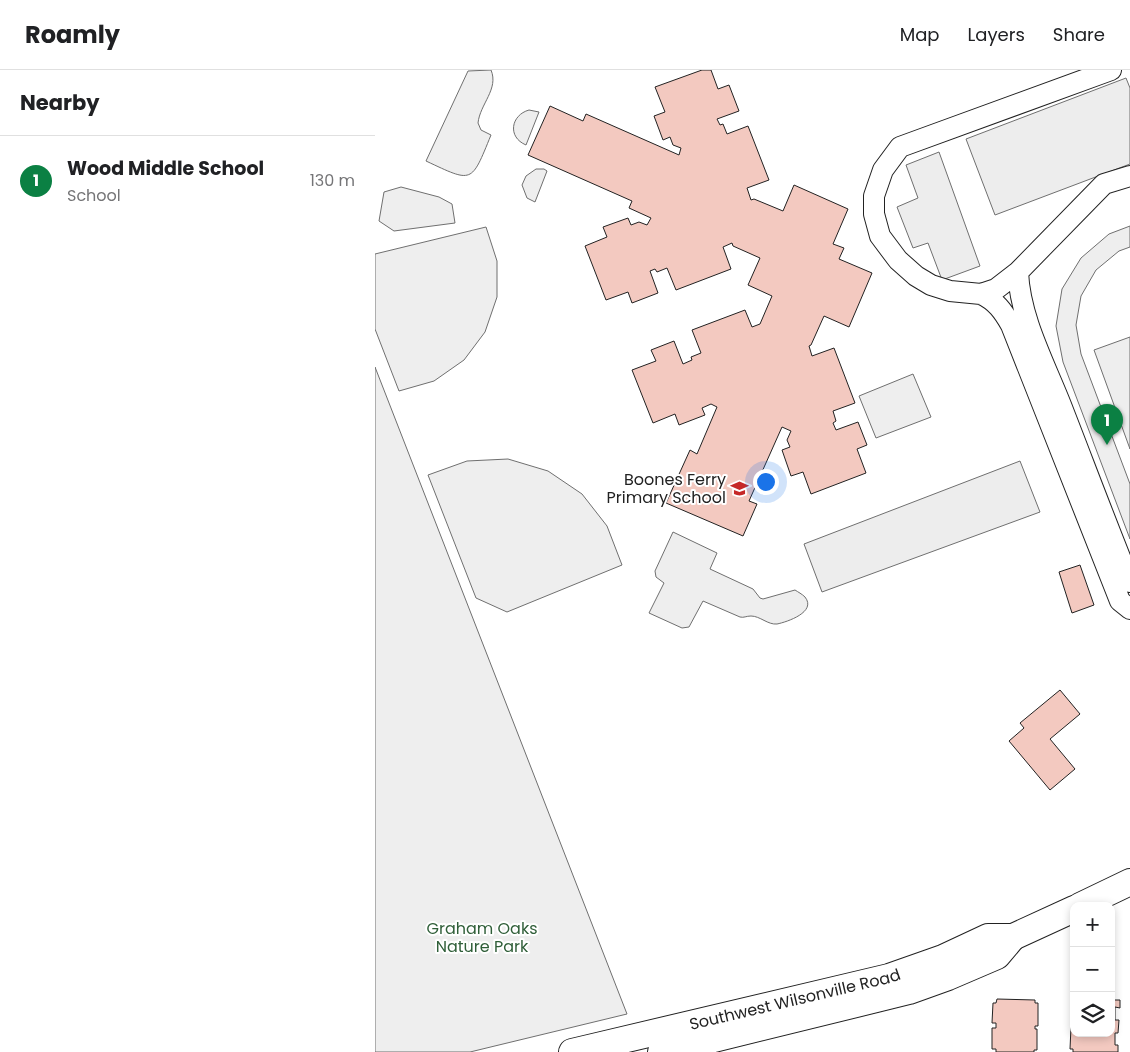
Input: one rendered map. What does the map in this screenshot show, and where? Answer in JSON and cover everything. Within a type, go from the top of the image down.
[{"type":"main road","points":[[1088,902],[1130,882]]},
{"type":"main road","name":"Southwest Wilsonville Road","points":[[572,1052],[868,982],[923,966],[988,937],[1013,937],[1070,911]]},
{"type":"main road","name":"Southwest Wilsonville Road","points":[[661,1052],[860,1004],[928,985],[997,956],[1013,937]]},
{"type":"lane","points":[[1111,70],[900,148],[883,170],[874,196],[874,214],[880,236],[898,260],[916,276],[931,285],[950,291],[981,294],[996,289],[1018,272],[1104,184],[1130,176]]},
{"type":"lane","points":[[1018,272],[1018,286],[1027,320],[1078,448],[1100,510],[1130,582]]},
{"type":"lane","points":[[981,294],[997,304],[1011,325],[1120,601],[1130,609]]},
{"type":"green space","points":[[491,70],[493,84],[479,116],[478,123],[481,130],[491,135],[474,171],[469,175],[462,175],[426,161],[468,71]]},
{"type":"green space","points":[[529,110],[539,112],[526,145],[516,137],[514,126],[518,116]]},
{"type":"green space","points":[[536,169],[547,171],[535,202],[527,198],[522,185],[526,176]]},
{"type":"green space","points":[[401,187],[439,197],[452,204],[455,223],[394,231],[379,221],[384,192]]},
{"type":"green space","points":[[1130,226],[1130,247],[1119,251],[1096,270],[1081,296],[1076,325],[1081,354],[1130,484],[1130,539],[1063,362],[1056,326],[1062,289],[1081,258],[1109,234]]},
{"type":"green space","points":[[486,227],[497,261],[497,297],[485,332],[464,360],[434,381],[399,391],[375,329],[375,254]]},
{"type":"green space","points":[[1130,337],[1130,449],[1094,350]]},
{"type":"green space","name":"Graham Oaks Nature Park","points":[[375,367],[627,1014],[470,1052],[375,1052]]},
{"type":"green space","points":[[913,374],[931,417],[876,438],[859,396]]},
{"type":"green space","points":[[508,459],[548,471],[582,494],[607,526],[622,565],[507,612],[476,598],[428,475],[467,461]]},
{"type":"green space","points":[[673,532],[717,553],[710,569],[753,589],[760,598],[763,599],[795,590],[805,597],[808,602],[807,607],[804,612],[793,619],[774,624],[754,616],[740,617],[703,601],[689,627],[682,628],[649,613],[664,583],[656,577],[655,571]]},
{"type":"shaded area","points":[[1126,78],[1130,88],[1130,164],[995,215],[966,139]]},
{"type":"shaded area","points":[[939,152],[980,266],[942,280],[928,243],[913,248],[897,207],[918,198],[906,165]]},
{"type":"shaded area","points":[[1020,461],[1040,512],[822,592],[804,544]]},
{"type":"building","points":[[702,70],[711,70],[718,89],[729,85],[739,111],[717,119],[720,125],[723,124],[727,134],[748,126],[769,180],[747,188],[751,200],[754,199],[783,211],[794,185],[848,209],[833,244],[844,248],[839,259],[872,273],[849,327],[824,316],[809,346],[812,356],[834,348],[855,403],[833,411],[836,421],[833,423],[836,430],[858,422],[867,445],[857,449],[866,473],[811,494],[803,472],[791,476],[782,450],[790,447],[787,440],[791,431],[782,427],[749,501],[757,504],[743,536],[666,503],[690,450],[697,454],[717,407],[711,404],[702,408],[705,415],[679,425],[675,414],[653,423],[632,370],[656,361],[651,350],[674,341],[683,364],[692,360],[691,357],[701,353],[692,330],[745,310],[752,327],[760,324],[772,296],[748,285],[760,258],[733,246],[732,243],[723,247],[731,269],[676,290],[667,268],[657,272],[655,269],[650,271],[658,293],[632,303],[628,292],[606,300],[585,246],[607,237],[603,227],[628,218],[631,225],[639,222],[647,225],[651,218],[629,208],[632,201],[528,155],[550,106],[583,121],[586,114],[679,155],[681,148],[673,145],[670,137],[663,140],[654,116],[665,112],[655,87]]},
{"type":"building","points":[[1080,565],[1094,605],[1072,613],[1059,572]]},
{"type":"building","points":[[1060,690],[1080,714],[1050,739],[1075,769],[1050,790],[1009,741],[1024,728],[1020,723]]},
{"type":"building","points":[[997,999],[1035,1000],[1035,1003],[1038,1003],[1038,1026],[1035,1026],[1035,1029],[1037,1029],[1037,1050],[1034,1050],[1034,1052],[996,1052],[996,1049],[992,1049],[992,1028],[996,1028],[996,1023],[992,1023],[993,1003],[996,1003]]},
{"type":"building","points":[[1115,1000],[1120,1000],[1120,1008],[1115,1007]]},
{"type":"building","points":[[1115,1020],[1119,1020],[1118,1033],[1115,1033]]},
{"type":"building","points":[[1071,1037],[1115,1037],[1115,1045],[1118,1045],[1118,1052],[1073,1052],[1073,1049],[1070,1049]]},
{"type":"place","name":"Wood Middle School","points":[[1107,445]]},
{"type":"place","name":"Boones Ferry Primary School","points":[[740,488]]}]
